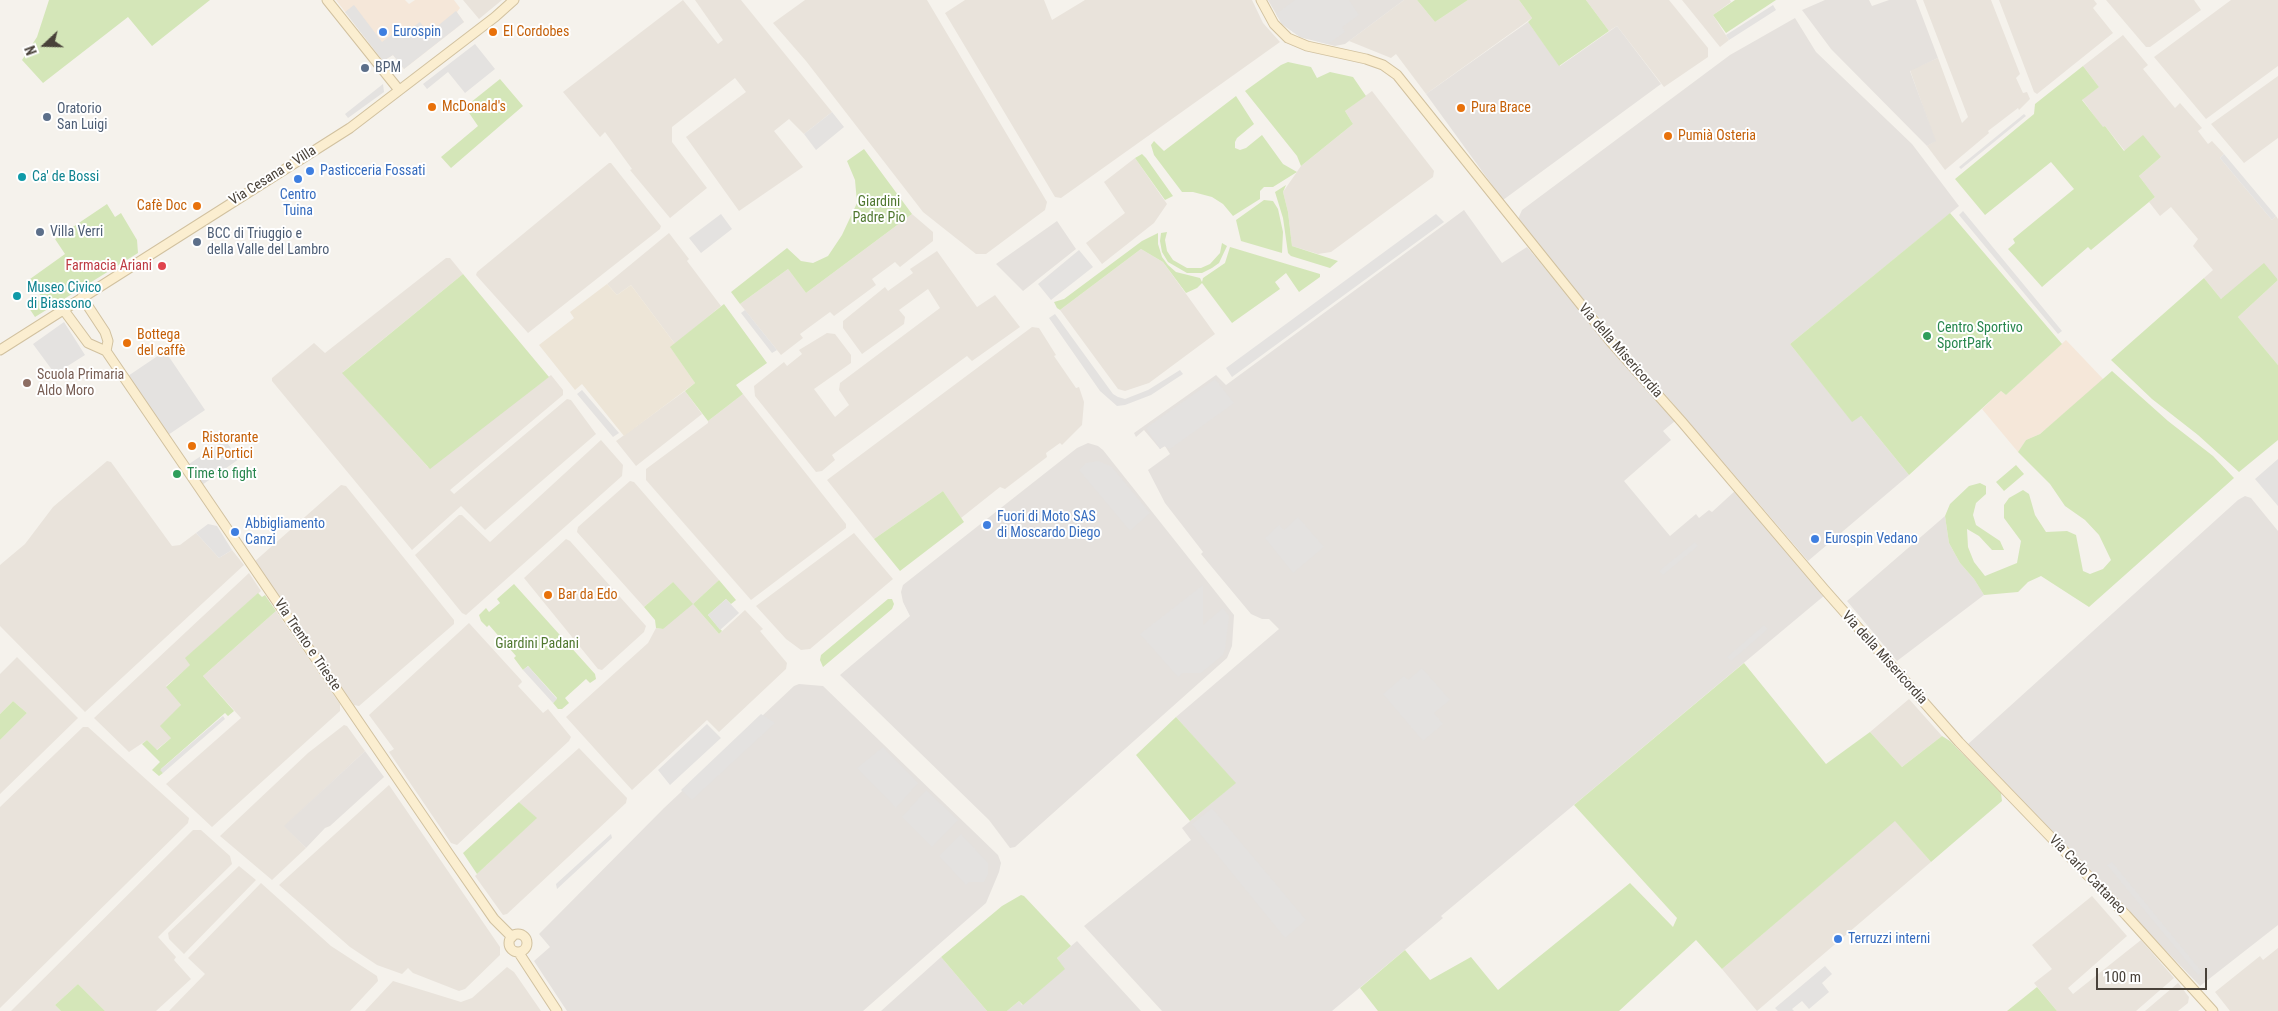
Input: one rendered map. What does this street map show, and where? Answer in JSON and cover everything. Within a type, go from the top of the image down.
[{"type":"street","points":[[327,0],[399,90]]},
{"type":"street","name":"Via Cesana e Villa","points":[[0,350],[350,128],[514,0]]},
{"type":"street","name":"Via della Misericordia","points":[[1261,0],[1274,24],[1288,38],[1307,46],[1366,59],[1383,66],[1397,75],[1611,342],[1959,742]]},
{"type":"street","points":[[63,309],[88,343],[106,351],[108,341],[105,332],[82,297]]},
{"type":"street","name":"Via Trento e Trieste","points":[[106,351],[451,857],[494,919],[512,937]]},
{"type":"street","name":"Via Carlo Cattaneo","points":[[1959,742],[2136,926],[2212,1011]]},
{"type":"street","name":"Via Trento e Trieste","points":[[512,937],[520,934],[527,940],[527,948],[519,953]]},
{"type":"street","name":"Via Trento e Trieste","points":[[512,937],[510,947],[513,951],[519,953],[557,1011]]},
{"type":"shaded area","points":[[336,0],[405,0],[409,4],[415,0],[454,0],[460,8],[457,12],[464,22],[404,69],[393,55],[383,61]]},
{"type":"shaded area","points":[[463,0],[502,0],[479,19]]},
{"type":"shaded area","points":[[683,0],[718,44],[723,40],[695,0],[741,0],[832,112],[804,134],[789,119],[774,131],[803,167],[739,211],[686,137],[746,92],[735,78],[672,127],[672,142],[707,188],[670,218],[630,170],[632,169],[605,132],[600,137],[563,92]]},
{"type":"shaded area","points":[[805,0],[927,0],[1047,202],[1045,210],[986,254],[976,254],[923,212],[806,61],[773,23]]},
{"type":"shaded area","points":[[965,0],[1044,0],[1052,20],[1085,0],[1252,0],[1263,23],[1280,42],[1061,198],[1055,197],[945,13]]},
{"type":"shaded area","points":[[1268,0],[1404,0],[1345,44],[1335,46],[1300,37],[1282,24]]},
{"type":"shaded area","points":[[1295,0],[1349,0],[1359,15],[1342,27],[1345,32],[1328,44],[1300,37],[1282,24],[1276,14]]},
{"type":"shaded area","points":[[1404,0],[1417,0],[1435,22],[1468,0],[1519,0],[1532,18],[1426,94],[1396,54],[1391,58],[1349,41]]},
{"type":"shaded area","points":[[1586,0],[1669,0],[1708,48],[1708,57],[1664,87],[1617,26],[1609,31]]},
{"type":"shaded area","points":[[1682,0],[1730,0],[1731,2],[1713,15],[1729,40],[1720,47]]},
{"type":"shaded area","points":[[1825,0],[1869,0],[1872,6],[1889,0],[1916,0],[1938,58],[1910,71],[1936,141],[1927,146],[1831,49],[1802,10]]},
{"type":"shaded area","points":[[1923,0],[1991,0],[2020,74],[2016,78],[2023,93],[2027,92],[2030,99],[2019,110],[2018,108],[1988,131],[1989,133],[1945,170],[1927,146],[1935,141],[1910,70],[1938,58],[1962,123],[1968,117]]},
{"type":"shaded area","points":[[1999,0],[2094,0],[2097,4],[2093,8],[2113,33],[2037,94],[2034,92]]},
{"type":"shaded area","points":[[2106,0],[2194,0],[2201,10],[2150,47],[2146,47]]},
{"type":"shaded area","points":[[2231,0],[2278,0],[2278,66],[2206,119],[2154,57]]},
{"type":"shaded area","points":[[354,5],[382,42],[401,28],[405,33],[420,22],[429,33],[456,11],[464,22],[404,69],[393,55],[383,61],[345,12]]},
{"type":"shaded area","points":[[1773,5],[1776,10],[1729,40],[1726,35]]},
{"type":"shaded area","points":[[1795,18],[1816,52],[1912,144],[1959,206],[1790,344],[1852,421],[1861,416],[1909,475],[1808,561],[1519,224],[1518,219],[1522,210],[1730,55]]},
{"type":"shaded area","points":[[1528,22],[1560,66],[1617,26],[1661,84],[1503,200],[1426,94]]},
{"type":"shaded area","points":[[2123,35],[2148,65],[2143,69],[2175,108],[2180,103],[2202,128],[2198,131],[2208,144],[2212,141],[2224,154],[2220,158],[2272,220],[2276,216],[2278,219],[2278,279],[2221,299],[2204,278],[2213,270],[2193,246],[2198,239],[2171,207],[2160,216],[2149,202],[2155,197],[2139,176],[2161,157],[2125,151],[2105,126],[2103,128],[2082,99],[2099,87],[2083,66]]},
{"type":"shaded area","points":[[475,44],[495,69],[465,93],[448,72],[427,89],[423,84]]},
{"type":"shaded area","points":[[2278,76],[2278,138],[2244,163],[2211,124]]},
{"type":"shaded area","points":[[383,84],[384,92],[348,118],[345,114]]},
{"type":"shaded area","points":[[1372,91],[1434,171],[1433,177],[1331,252],[1318,254],[1292,246],[1288,212],[1283,192],[1301,166],[1353,124],[1345,111]]},
{"type":"shaded area","points":[[832,112],[844,127],[816,150],[804,134]]},
{"type":"shaded area","points":[[2024,114],[2026,116],[1961,169],[1959,167]]},
{"type":"shaded area","points":[[2224,154],[2276,216],[2272,220],[2220,158]]},
{"type":"shaded area","points":[[1135,158],[1167,204],[1154,223],[1102,264],[1086,243],[1125,213],[1104,182]]},
{"type":"shaded area","points":[[611,163],[661,226],[660,229],[528,333],[476,275],[477,272]]},
{"type":"shaded area","points":[[1464,210],[1502,263],[1527,247],[1675,421],[1663,431],[1671,440],[1624,481],[1670,536],[1696,514],[1699,518],[1709,510],[1712,512],[1736,490],[1825,595],[1441,916],[1443,918],[1332,1011],[1162,1011],[1084,926],[1191,840],[1182,828],[1235,783],[1176,717],[1279,629],[1269,619],[1262,619],[1251,614],[1201,554],[1203,552],[1165,503],[1148,470],[1170,454],[1165,446],[1160,449],[1144,430],[1136,437],[1134,433],[1216,375],[1226,385]]},
{"type":"shaded area","points":[[1963,211],[2062,331],[2058,334],[1959,215]]},
{"type":"shaded area","points":[[721,214],[732,229],[701,253],[689,238]]},
{"type":"shaded area","points":[[912,214],[933,232],[933,241],[900,267],[895,262],[872,279],[876,285],[834,316],[830,312],[800,334],[803,338],[781,355],[740,304],[788,269],[806,293]]},
{"type":"shaded area","points":[[1436,214],[1444,222],[1232,377],[1226,368]]},
{"type":"shaded area","points":[[1057,221],[1076,249],[1023,291],[996,264]]},
{"type":"shaded area","points":[[669,233],[689,259],[687,261],[721,306],[675,344],[631,285],[617,295],[607,284]]},
{"type":"shaded area","points":[[1141,249],[1163,262],[1215,334],[1149,383],[1125,391],[1118,389],[1060,310]]},
{"type":"shaded area","points":[[1079,250],[1093,267],[1051,300],[1038,284]]},
{"type":"shaded area","points":[[937,251],[977,307],[995,295],[1020,327],[972,361],[967,356],[832,455],[835,460],[822,471],[816,472],[755,396],[754,386],[784,362],[787,366],[802,354],[799,350],[827,333],[835,334],[851,355],[851,363],[814,389],[835,417],[849,405],[839,390],[840,383],[940,308],[928,289],[899,310],[905,317],[904,324],[862,354],[843,328],[843,321],[885,287],[888,291],[913,273],[910,269]]},
{"type":"shaded area","points":[[446,258],[450,258],[463,274],[343,372],[349,380],[428,467],[551,375],[563,390],[563,395],[450,490],[454,494],[567,399],[571,400],[596,434],[485,530],[461,506],[412,550],[272,381],[272,378],[314,343],[325,353]]},
{"type":"shaded area","points":[[2278,280],[2278,365],[2238,317]]},
{"type":"shaded area","points":[[607,284],[617,295],[631,285],[675,344],[671,348],[695,383],[624,436],[582,384],[575,390],[539,345],[574,318],[570,312]]},
{"type":"shaded area","points":[[745,310],[777,350],[772,353],[741,313]]},
{"type":"shaded area","points":[[1055,314],[1113,394],[1118,397],[1125,399],[1148,390],[1180,370],[1183,374],[1151,395],[1125,405],[1117,406],[1100,391],[1049,318]]},
{"type":"shaded area","points":[[64,322],[85,355],[55,374],[33,344]]},
{"type":"shaded area","points":[[1032,327],[1039,328],[1056,355],[1054,356],[1076,388],[1079,387],[1084,402],[1082,425],[1062,445],[1060,443],[1046,453],[1047,457],[1005,489],[1000,487],[961,518],[943,491],[874,539],[827,480]]},
{"type":"shaded area","points":[[2066,340],[2104,380],[2040,434],[2026,440],[2018,452],[1982,409],[2001,391],[2006,395]]},
{"type":"shaded area","points":[[165,351],[205,410],[168,435],[128,376]]},
{"type":"shaded area","points":[[1215,379],[1234,403],[1170,449],[1164,446],[1160,449],[1146,428]]},
{"type":"shaded area","points":[[582,390],[619,433],[613,437],[577,394]]},
{"type":"shaded area","points":[[685,391],[702,414],[636,466],[616,441]]},
{"type":"shaded area","points":[[743,394],[846,524],[846,528],[751,600],[646,480],[646,469],[708,423],[708,421]]},
{"type":"shaded area","points":[[225,440],[239,459],[202,485],[189,464]]},
{"type":"shaded area","points":[[601,440],[623,465],[622,476],[466,615],[462,613],[415,555],[459,515],[462,515],[490,542]]},
{"type":"shaded area","points":[[1088,443],[1098,446],[1103,450],[1234,615],[1232,646],[1227,658],[1015,847],[1010,848],[989,820],[840,675],[910,616],[903,602],[901,592],[903,585],[1077,448]]},
{"type":"shaded area","points":[[2278,459],[2278,506],[2255,479]]},
{"type":"shaded area","points":[[107,461],[111,462],[172,546],[180,545],[196,533],[219,558],[232,550],[244,565],[85,712],[0,626],[0,565],[25,544],[53,507]]},
{"type":"shaded area","points":[[1098,461],[1112,467],[1150,513],[1130,531],[1079,470],[1086,463]]},
{"type":"shaded area","points":[[630,481],[634,482],[719,580],[693,604],[719,634],[745,610],[763,629],[760,631],[787,663],[786,669],[719,732],[707,720],[632,790],[566,717],[648,643],[656,628],[663,629],[673,582],[644,607],[577,532],[578,527]]},
{"type":"shaded area","points":[[341,485],[346,486],[454,620],[454,624],[359,706],[354,705],[254,562]]},
{"type":"shaded area","points":[[2245,496],[2251,498],[2278,531],[2278,925],[2200,986],[1967,745],[2238,500]]},
{"type":"shaded area","points":[[1945,516],[1949,543],[1960,563],[1974,579],[1984,595],[1897,661],[1847,601]]},
{"type":"shaded area","points":[[1298,517],[1324,547],[1293,573],[1265,538],[1279,525],[1284,530]]},
{"type":"shaded area","points":[[208,524],[217,526],[232,550],[219,558],[196,533]]},
{"type":"shaded area","points":[[854,533],[893,579],[810,649],[801,650],[786,639],[756,606]]},
{"type":"shaded area","points":[[566,539],[570,541],[646,626],[644,632],[602,670],[598,669],[524,578]]},
{"type":"shaded area","points":[[1695,542],[1698,546],[1663,575],[1659,571]]},
{"type":"shaded area","points":[[249,573],[261,591],[186,658],[191,665],[166,686],[181,705],[171,738],[156,750],[147,740],[129,752],[94,718]]},
{"type":"shaded area","points":[[1203,585],[1203,625],[1223,608],[1229,616],[1225,649],[1223,655],[1201,673],[1183,673],[1178,677],[1140,634]]},
{"type":"shaded area","points":[[726,599],[739,613],[720,630],[708,615]]},
{"type":"shaded area","points":[[276,611],[340,704],[340,711],[212,827],[166,784],[241,718],[203,676]]},
{"type":"shaded area","points":[[469,623],[521,680],[522,682],[518,686],[543,713],[548,709],[571,737],[569,741],[457,845],[451,843],[389,752],[394,749],[369,715]]},
{"type":"shaded area","points":[[1764,625],[1768,629],[1731,661],[1727,657]]},
{"type":"shaded area","points":[[17,657],[78,718],[0,794],[0,740],[27,713],[13,701],[0,714],[0,674]]},
{"type":"shaded area","points":[[528,666],[557,699],[553,703],[523,670]]},
{"type":"shaded area","points":[[1422,668],[1450,700],[1434,713],[1443,724],[1423,741],[1383,694],[1404,676],[1408,680]]},
{"type":"shaded area","points":[[799,684],[823,686],[998,855],[1001,863],[999,872],[986,903],[863,1011],[567,1011],[534,961],[550,947],[539,934],[664,808],[794,686]]},
{"type":"shaded area","points":[[1909,699],[1942,736],[1902,767],[1870,732]]},
{"type":"shaded area","points":[[761,714],[775,723],[692,800],[681,790]]},
{"type":"shaded area","points":[[223,716],[225,719],[163,773],[160,770]]},
{"type":"shaded area","points":[[707,724],[721,738],[670,785],[658,770]]},
{"type":"shaded area","points":[[344,725],[347,726],[365,751],[285,826],[306,848],[272,880],[220,836],[308,753]]},
{"type":"shaded area","points":[[83,727],[88,727],[189,818],[188,823],[0,1008],[0,807]]},
{"type":"shaded area","points":[[883,747],[918,783],[896,808],[857,768]]},
{"type":"shaded area","points":[[579,748],[627,798],[626,803],[507,914],[503,915],[475,876],[536,818],[519,802]]},
{"type":"shaded area","points":[[365,751],[384,777],[330,826],[325,828],[306,848],[284,826]]},
{"type":"shaded area","points":[[389,785],[500,947],[500,955],[465,989],[459,991],[413,973],[408,968],[402,974],[377,965],[350,947],[279,885]]},
{"type":"shaded area","points":[[926,790],[958,820],[932,847],[902,817]]},
{"type":"shaded area","points":[[1212,808],[1306,920],[1285,938],[1192,824]]},
{"type":"shaded area","points":[[1895,820],[1931,862],[1757,1011],[1722,969]]},
{"type":"shaded area","points":[[193,830],[201,830],[230,856],[232,864],[158,937],[176,957],[174,960],[191,979],[156,1011],[105,1011],[78,984],[55,1005],[61,1011],[11,1011]]},
{"type":"shaded area","points":[[611,834],[612,838],[557,889],[556,884]]},
{"type":"shaded area","points":[[961,834],[988,863],[988,874],[984,882],[969,882],[966,885],[939,856]]},
{"type":"shaded area","points":[[2112,862],[2202,972],[2198,975],[2107,865]]},
{"type":"shaded area","points":[[239,866],[256,880],[184,954],[169,939],[168,933]]},
{"type":"shaded area","points":[[261,883],[331,946],[377,976],[378,981],[350,1011],[169,1011],[205,974],[188,958]]},
{"type":"shaded area","points":[[2092,896],[2127,936],[2068,988],[2073,994],[2141,940],[2174,978],[2136,1011],[2057,1011],[2034,983],[2052,969],[2032,945]]},
{"type":"shaded area","points":[[1077,941],[1141,1011],[1007,1011],[1019,1001],[1022,1005],[1064,969],[1057,958]]},
{"type":"shaded area","points":[[2278,948],[2278,1011],[2230,1011],[2215,992],[2260,956],[2263,960]]},
{"type":"shaded area","points":[[941,957],[987,1011],[881,1011]]},
{"type":"shaded area","points":[[1825,966],[1832,974],[1822,983],[1829,992],[1809,1009],[1802,1001],[1792,1009],[1794,1011],[1778,1011],[1775,1008]]},
{"type":"shaded area","points":[[507,967],[514,972],[541,1011],[365,1011],[393,981],[461,1002],[472,998]]},
{"type":"shaded area","points":[[2178,983],[2189,997],[2188,1003],[2178,1011],[2145,1011]]},
{"type":"green space","points":[[49,0],[210,0],[152,46],[128,17],[43,83],[22,60],[37,37]]},
{"type":"green space","points":[[1417,0],[1468,0],[1435,22]]},
{"type":"green space","points":[[1519,0],[1586,0],[1609,31],[1559,66],[1528,22],[1532,18]]},
{"type":"green space","points":[[1735,0],[1776,0],[1726,33],[1713,15]]},
{"type":"green space","points":[[1288,62],[1311,67],[1317,78],[1330,72],[1353,77],[1366,96],[1345,111],[1353,124],[1301,166],[1297,156],[1245,91]]},
{"type":"green space","points":[[2083,66],[2099,87],[2082,100],[2103,127],[2105,126],[2124,151],[2143,135],[2161,157],[2139,176],[2155,197],[2091,250],[2088,247],[2042,287],[2008,249],[2015,243],[2013,239],[2074,189],[2051,162],[1985,215],[1955,179],[2034,114],[2035,104]]},
{"type":"green space","points":[[500,79],[523,106],[451,168],[441,157],[478,126],[465,107]]},
{"type":"green space","points":[[1236,96],[1254,124],[1237,138],[1235,148],[1240,150],[1246,148],[1262,135],[1283,164],[1297,172],[1273,187],[1264,187],[1260,191],[1260,199],[1233,216],[1223,204],[1212,197],[1193,192],[1182,192],[1154,155],[1151,145],[1154,141],[1164,151]]},
{"type":"green space","name":"Giardini Padre Pio","points":[[864,149],[912,214],[806,293],[788,269],[740,304],[731,292],[787,248],[801,261],[813,263],[828,256],[842,235],[857,203],[855,180],[847,161]]},
{"type":"green space","points":[[1142,154],[1173,196],[1165,200],[1135,158]]},
{"type":"green space","points":[[1286,185],[1283,192],[1288,212],[1292,246],[1338,261],[1330,268],[1291,256],[1288,253],[1283,218],[1275,192]]},
{"type":"green space","points":[[1264,200],[1273,201],[1278,209],[1283,232],[1282,253],[1241,241],[1236,220]]},
{"type":"green space","points":[[107,204],[115,217],[121,213],[137,240],[138,253],[35,317],[29,308],[42,298],[30,279],[65,254],[55,239]]},
{"type":"green space","name":"Centro Sportivo SportPark","points":[[1950,213],[2062,344],[2006,395],[2001,391],[1909,475],[1861,416],[1852,422],[1790,344]]},
{"type":"green space","points":[[1167,232],[1165,240],[1167,251],[1173,260],[1187,268],[1201,268],[1210,264],[1220,253],[1222,243],[1227,246],[1219,263],[1212,268],[1202,273],[1187,273],[1168,262],[1162,252],[1161,233]]},
{"type":"green space","points":[[1158,233],[1158,244],[1162,257],[1168,265],[1176,272],[1200,278],[1202,282],[1203,278],[1225,263],[1230,247],[1320,274],[1320,277],[1299,292],[1286,273],[1275,282],[1280,289],[1232,323],[1202,283],[1197,288],[1186,293],[1163,262],[1141,249],[1060,310],[1057,308],[1054,302],[1064,299],[1142,241]]},
{"type":"green space","points":[[2264,263],[2278,280],[2238,317],[2278,365],[2278,440],[2239,472],[2198,435],[2152,399],[2111,360],[2204,278],[2221,299]]},
{"type":"green space","points":[[463,274],[549,377],[430,469],[342,373]]},
{"type":"green space","points":[[724,304],[767,363],[736,385],[743,394],[708,421],[685,391],[695,383],[670,347]]},
{"type":"green space","points":[[2112,371],[2168,421],[2213,456],[2234,478],[2089,607],[2041,576],[2028,582],[2018,592],[1984,595],[1974,579],[1960,563],[1949,543],[1945,516],[1950,504],[1969,486],[1980,483],[1986,486],[1986,494],[1976,503],[1973,515],[1976,525],[2000,541],[2004,550],[1992,550],[1979,536],[1967,529],[1968,547],[1974,562],[1985,576],[2017,563],[2021,541],[2004,518],[2004,505],[2009,498],[2023,490],[2029,494],[2035,515],[2046,532],[2067,531],[2076,535],[2083,571],[2090,574],[2103,569],[2111,560],[2099,535],[2085,520],[2065,506],[2050,484],[2018,452],[2026,440],[2040,434]]},
{"type":"green space","points":[[2016,465],[2024,474],[2004,491],[1996,482]]},
{"type":"green space","points":[[943,491],[964,522],[900,571],[874,539]]},
{"type":"green space","points":[[719,580],[736,600],[731,604],[726,599],[708,615],[722,631],[719,634],[693,604]]},
{"type":"green space","points":[[673,582],[693,604],[663,629],[656,628],[655,620],[644,607]]},
{"type":"green space","name":"Giardini Padani","points":[[514,584],[595,674],[596,679],[590,683],[586,679],[565,698],[569,703],[562,709],[558,709],[553,703],[557,698],[528,666],[523,670],[514,658],[516,656],[489,625],[487,627],[481,621],[479,615],[486,608],[489,612],[500,603],[497,599]]},
{"type":"green space","points":[[258,593],[262,597],[265,595],[276,611],[203,676],[234,711],[228,716],[225,713],[161,769],[163,773],[159,776],[152,770],[160,762],[142,744],[147,740],[157,750],[171,738],[160,726],[181,705],[166,687],[190,665],[185,658]]},
{"type":"green space","points":[[888,599],[892,599],[894,604],[892,609],[823,667],[820,660],[821,655]]},
{"type":"green space","points":[[1744,663],[1826,764],[1870,732],[1902,767],[1942,736],[1950,741],[2001,793],[2002,801],[1931,862],[1895,821],[1722,969],[1696,940],[1619,1011],[1378,1011],[1360,988],[1405,950],[1430,980],[1471,957],[1498,990],[1630,883],[1673,927],[1677,918],[1574,805]]},
{"type":"green space","points":[[13,701],[27,713],[0,740],[0,714]]},
{"type":"green space","points":[[1176,717],[1236,783],[1190,821],[1136,755]]},
{"type":"green space","points":[[519,802],[537,818],[477,874],[463,853]]},
{"type":"green space","points":[[1021,895],[1071,946],[1057,958],[1065,969],[1023,1005],[1019,1001],[1007,1011],[987,1011],[941,957],[1002,906]]},
{"type":"green space","points":[[78,984],[105,1011],[61,1011],[55,1005]]},
{"type":"green space","points":[[2037,987],[2057,1011],[2007,1011]]},
{"type":"place","name":"Eurospin","points":[[383,32]]},
{"type":"place","name":"El Cordobes","points":[[493,32]]},
{"type":"place","name":"BPM","points":[[365,68]]},
{"type":"place","name":"McDonald's","points":[[432,107]]},
{"type":"place","name":"Pura Brace","points":[[1461,108]]},
{"type":"place","name":"Oratorio San Luigi","points":[[47,117]]},
{"type":"place","name":"Pumià Osteria","points":[[1668,136]]},
{"type":"place","name":"Pasticceria Fossati","points":[[310,171]]},
{"type":"place","name":"Ca' de Bossi","points":[[22,177]]},
{"type":"place","name":"Centro Tuina","points":[[298,179]]},
{"type":"place","name":"Cafè Doc","points":[[197,206]]},
{"type":"place","name":"Villa Verri","points":[[40,232]]},
{"type":"place","name":"BCC di Triuggio e della Valle del Lambro","points":[[197,242]]},
{"type":"place","name":"Farmacia Ariani","points":[[162,266]]},
{"type":"place","name":"Museo Civico di Biassono","points":[[17,296]]},
{"type":"place","name":"Centro Sportivo SportPark","points":[[1927,336]]},
{"type":"place","name":"Bottega del caffè","points":[[127,343]]},
{"type":"place","name":"Scuola Primaria Aldo Moro","points":[[27,383]]},
{"type":"place","name":"Ristorante Ai Portici","points":[[192,446]]},
{"type":"place","name":"Time to fight","points":[[177,474]]},
{"type":"place","name":"Fuori di Moto SAS di Moscardo Diego","points":[[987,525]]},
{"type":"place","name":"Abbigliamento Canzi","points":[[235,532]]},
{"type":"place","name":"Eurospin Vedano","points":[[1815,539]]},
{"type":"place","name":"Bar da Edo","points":[[548,595]]},
{"type":"place","name":"Terruzzi interni","points":[[1838,939]]}]
